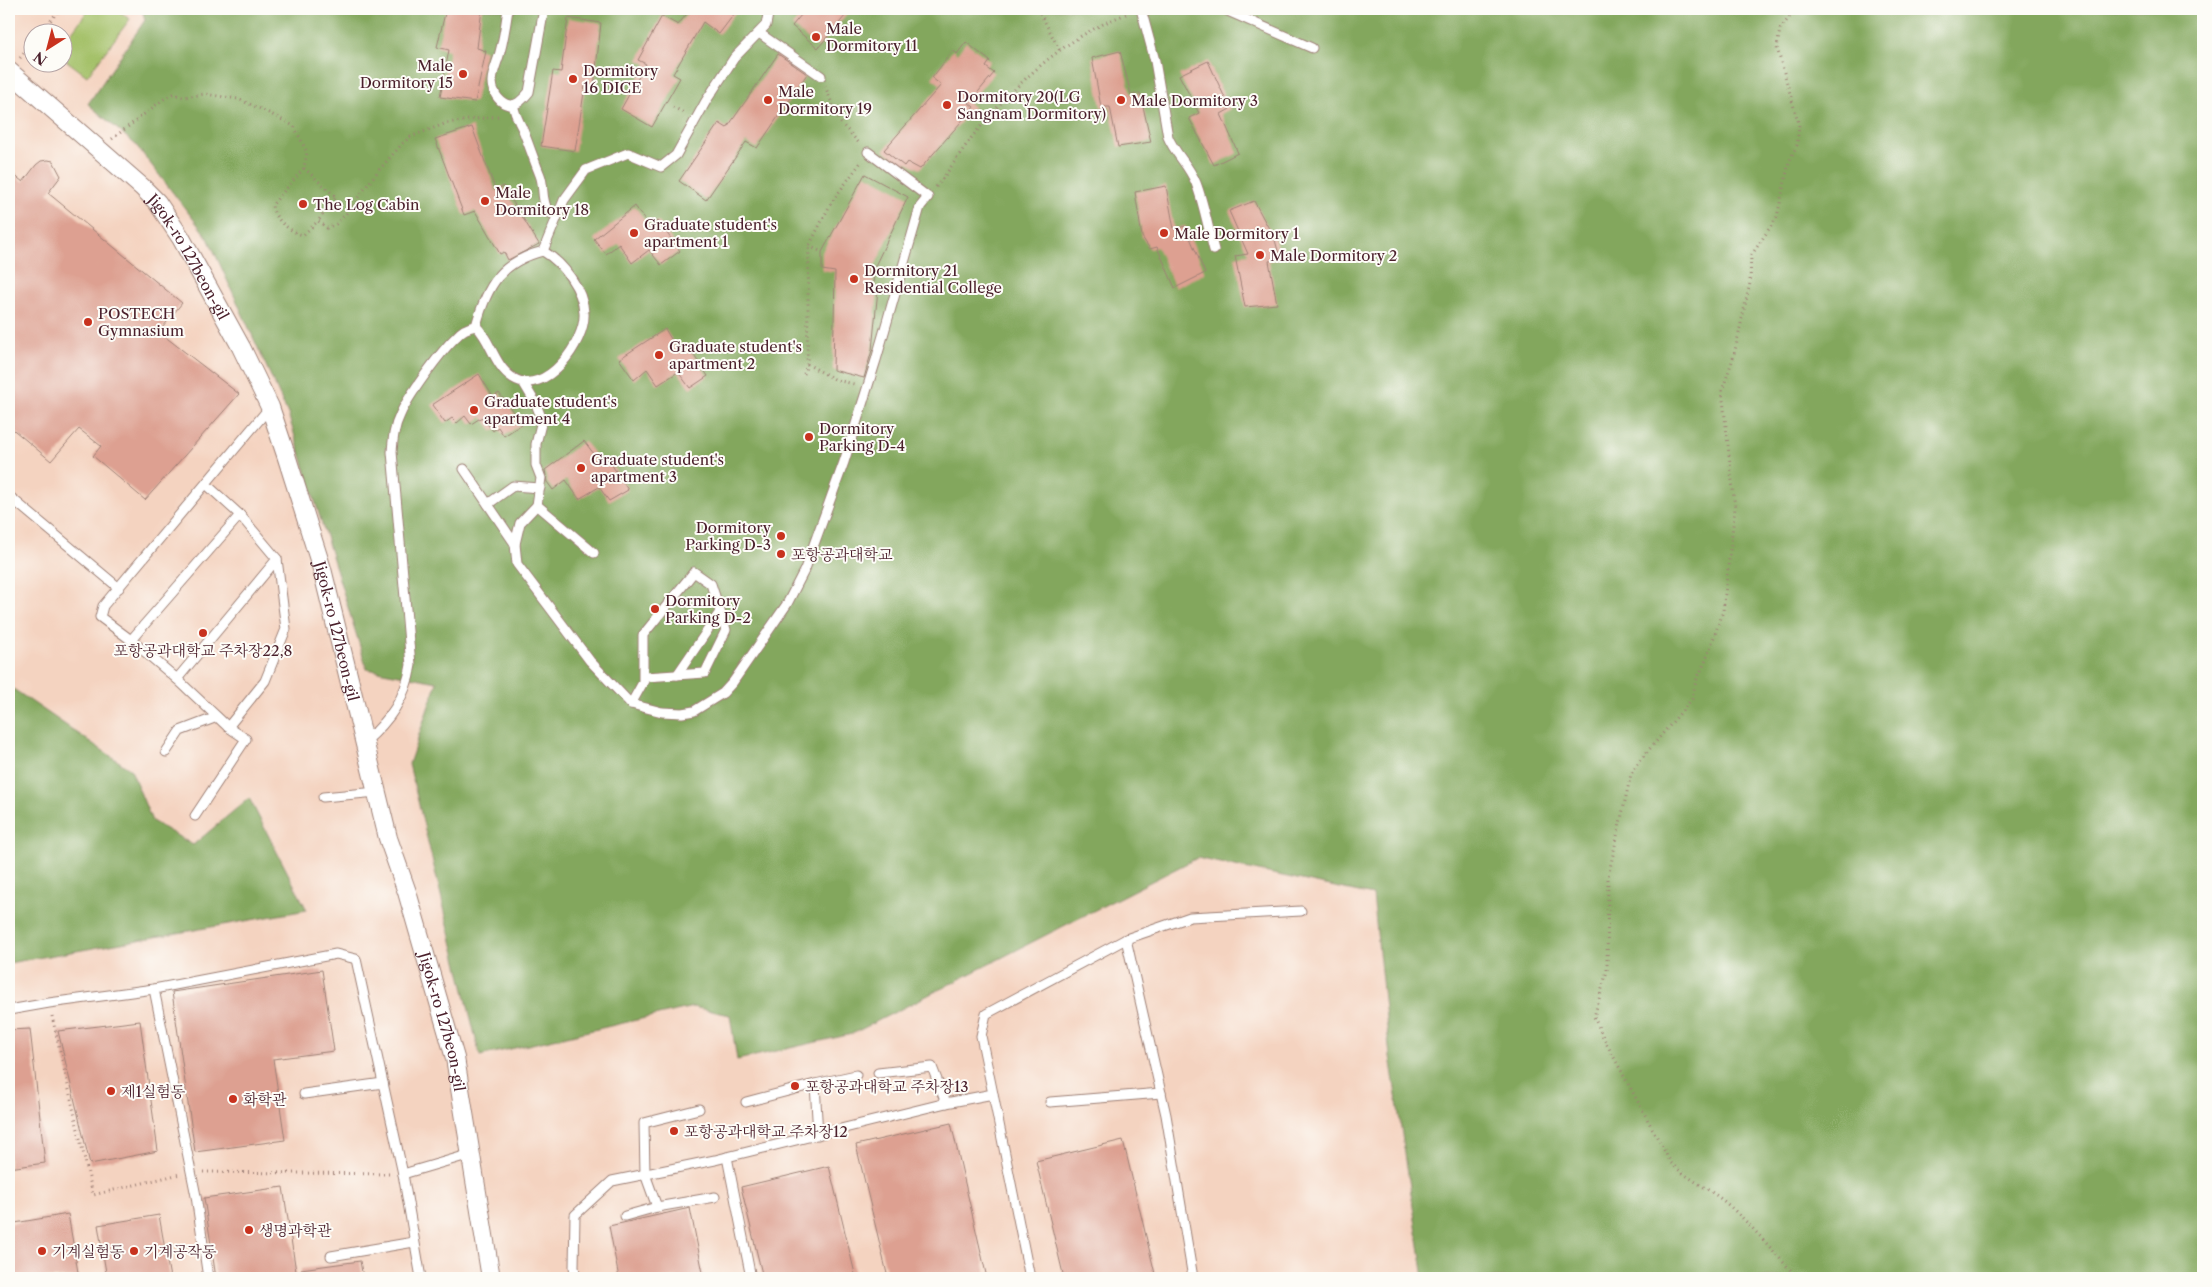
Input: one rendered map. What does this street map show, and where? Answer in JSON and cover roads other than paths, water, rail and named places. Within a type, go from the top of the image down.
[{"type":"street","name":"Jigok-ro 127beon-gil","points":[[9,71],[149,193],[171,222],[241,347],[270,407],[322,569],[388,838],[407,892],[455,1058],[491,1278]]},
{"type":"lane","points":[[508,9],[492,82],[494,91],[499,99],[514,110],[536,168],[541,176],[542,198],[545,207],[549,213],[557,215]]},
{"type":"lane","points":[[514,110],[529,92],[544,9]]},
{"type":"lane","points":[[543,251],[564,200],[586,170],[628,153],[661,167],[676,155],[722,75],[734,58],[766,25],[769,9]]},
{"type":"lane","points":[[1152,9],[1141,9],[1155,61],[1168,136],[1172,146],[1187,165],[1196,183],[1214,250]]},
{"type":"lane","points":[[1223,9],[1312,48]]},
{"type":"lane","points":[[759,33],[821,76]]},
{"type":"lane","points":[[523,382],[536,404],[542,420],[536,444],[536,465],[541,478],[537,505],[520,523],[515,544],[517,564],[590,661],[631,704],[662,712],[682,713],[694,711],[723,693],[733,682],[787,604],[805,569],[844,462],[868,387],[920,207],[928,197],[868,152]]},
{"type":"lane","points":[[365,742],[385,724],[397,704],[409,676],[411,665],[393,462],[393,435],[400,414],[444,351],[457,336],[469,327],[476,326],[484,333],[491,350],[504,370],[515,379],[523,382],[541,379],[558,368],[572,349],[583,325],[584,313],[579,294],[573,282],[554,258],[543,251],[524,256],[508,267],[495,281],[484,298],[476,326]]},
{"type":"lane","points":[[195,816],[246,739],[228,727],[177,679],[100,617],[103,606],[270,407]]},
{"type":"lane","points":[[464,469],[515,544]]},
{"type":"lane","points":[[206,484],[240,515],[277,559],[286,629],[265,680],[228,727]]},
{"type":"lane","points":[[488,504],[514,486],[540,488]]},
{"type":"lane","points":[[9,496],[119,588]]},
{"type":"lane","points":[[537,505],[594,553]]},
{"type":"lane","points":[[130,640],[240,515]]},
{"type":"lane","points":[[177,679],[277,559]]},
{"type":"lane","points":[[631,704],[646,677],[705,674],[726,630],[711,584],[694,572],[643,635],[643,682]]},
{"type":"lane","points":[[678,675],[720,612]]},
{"type":"lane","points":[[166,752],[180,731],[217,717]]},
{"type":"lane","points":[[323,797],[377,792]]},
{"type":"lane","points":[[1030,1278],[981,1036],[986,1014],[1126,939],[1190,917],[1301,911]]},
{"type":"lane","points":[[1126,939],[1161,1093],[1193,1278]]},
{"type":"lane","points":[[9,1010],[154,989],[336,954],[356,959],[403,1174],[421,1278]]},
{"type":"lane","points":[[154,989],[191,1172],[208,1278]]},
{"type":"lane","points":[[878,1072],[932,1067],[946,1103]]},
{"type":"lane","points":[[746,1102],[856,1075]]},
{"type":"lane","points":[[304,1094],[384,1083]]},
{"type":"lane","points":[[815,1084],[818,1135]]},
{"type":"lane","points":[[1050,1102],[1161,1093]]},
{"type":"lane","points":[[576,1278],[574,1267],[575,1215],[612,1181],[727,1157],[946,1103],[994,1094]]},
{"type":"lane","points":[[657,1207],[645,1174],[644,1123],[699,1109]]},
{"type":"lane","points":[[403,1174],[471,1154]]},
{"type":"lane","points":[[727,1157],[751,1278]]},
{"type":"lane","points":[[625,1216],[657,1207],[715,1197]]},
{"type":"lane","points":[[331,1256],[414,1242]]},
{"type":"place","name":"Male Dormitory 11","points":[[816,37]]},
{"type":"place","name":"Male Dormitory 15","points":[[463,74]]},
{"type":"place","name":"Dormitory 16 DICE","points":[[573,79]]},
{"type":"place","name":"Male Dormitory 19","points":[[768,100]]},
{"type":"place","name":"Male Dormitory 3","points":[[1121,100]]},
{"type":"place","name":"Dormitory 20(LG Sangnam Dormitory)","points":[[947,105]]},
{"type":"place","name":"Male Dormitory 18","points":[[485,201]]},
{"type":"place","name":"The Log Cabin","points":[[303,204]]},
{"type":"place","name":"Graduate student's apartment 1","points":[[634,233]]},
{"type":"place","name":"Male Dormitory 1","points":[[1164,233]]},
{"type":"place","name":"Male Dormitory 2","points":[[1260,255]]},
{"type":"place","name":"Dormitory 21 Residential College","points":[[854,279]]},
{"type":"place","name":"POSTECH Gymnasium","points":[[88,322]]},
{"type":"place","name":"Graduate student's apartment 2","points":[[659,355]]},
{"type":"place","name":"Graduate student's apartment 4","points":[[474,410]]},
{"type":"place","name":"Dormitory Parking D-4","points":[[809,437]]},
{"type":"place","name":"Graduate student's apartment 3","points":[[581,468]]},
{"type":"place","name":"Dormitory Parking D-3","points":[[781,536]]},
{"type":"place","name":"포항공과대학교","points":[[781,554]]},
{"type":"place","name":"Dormitory Parking D-2","points":[[655,609]]},
{"type":"place","name":"포항공과대학교 주차장22,8","points":[[203,633]]},
{"type":"place","name":"포항공과대학교 주차장13","points":[[795,1086]]},
{"type":"place","name":"제1실험동","points":[[111,1091]]},
{"type":"place","name":"화학관","points":[[233,1099]]},
{"type":"place","name":"포항공과대학교 주차장12","points":[[674,1131]]},
{"type":"place","name":"생명과학관","points":[[249,1230]]},
{"type":"place","name":"기계실험동","points":[[42,1251]]},
{"type":"place","name":"기계공작동","points":[[134,1251]]}]
